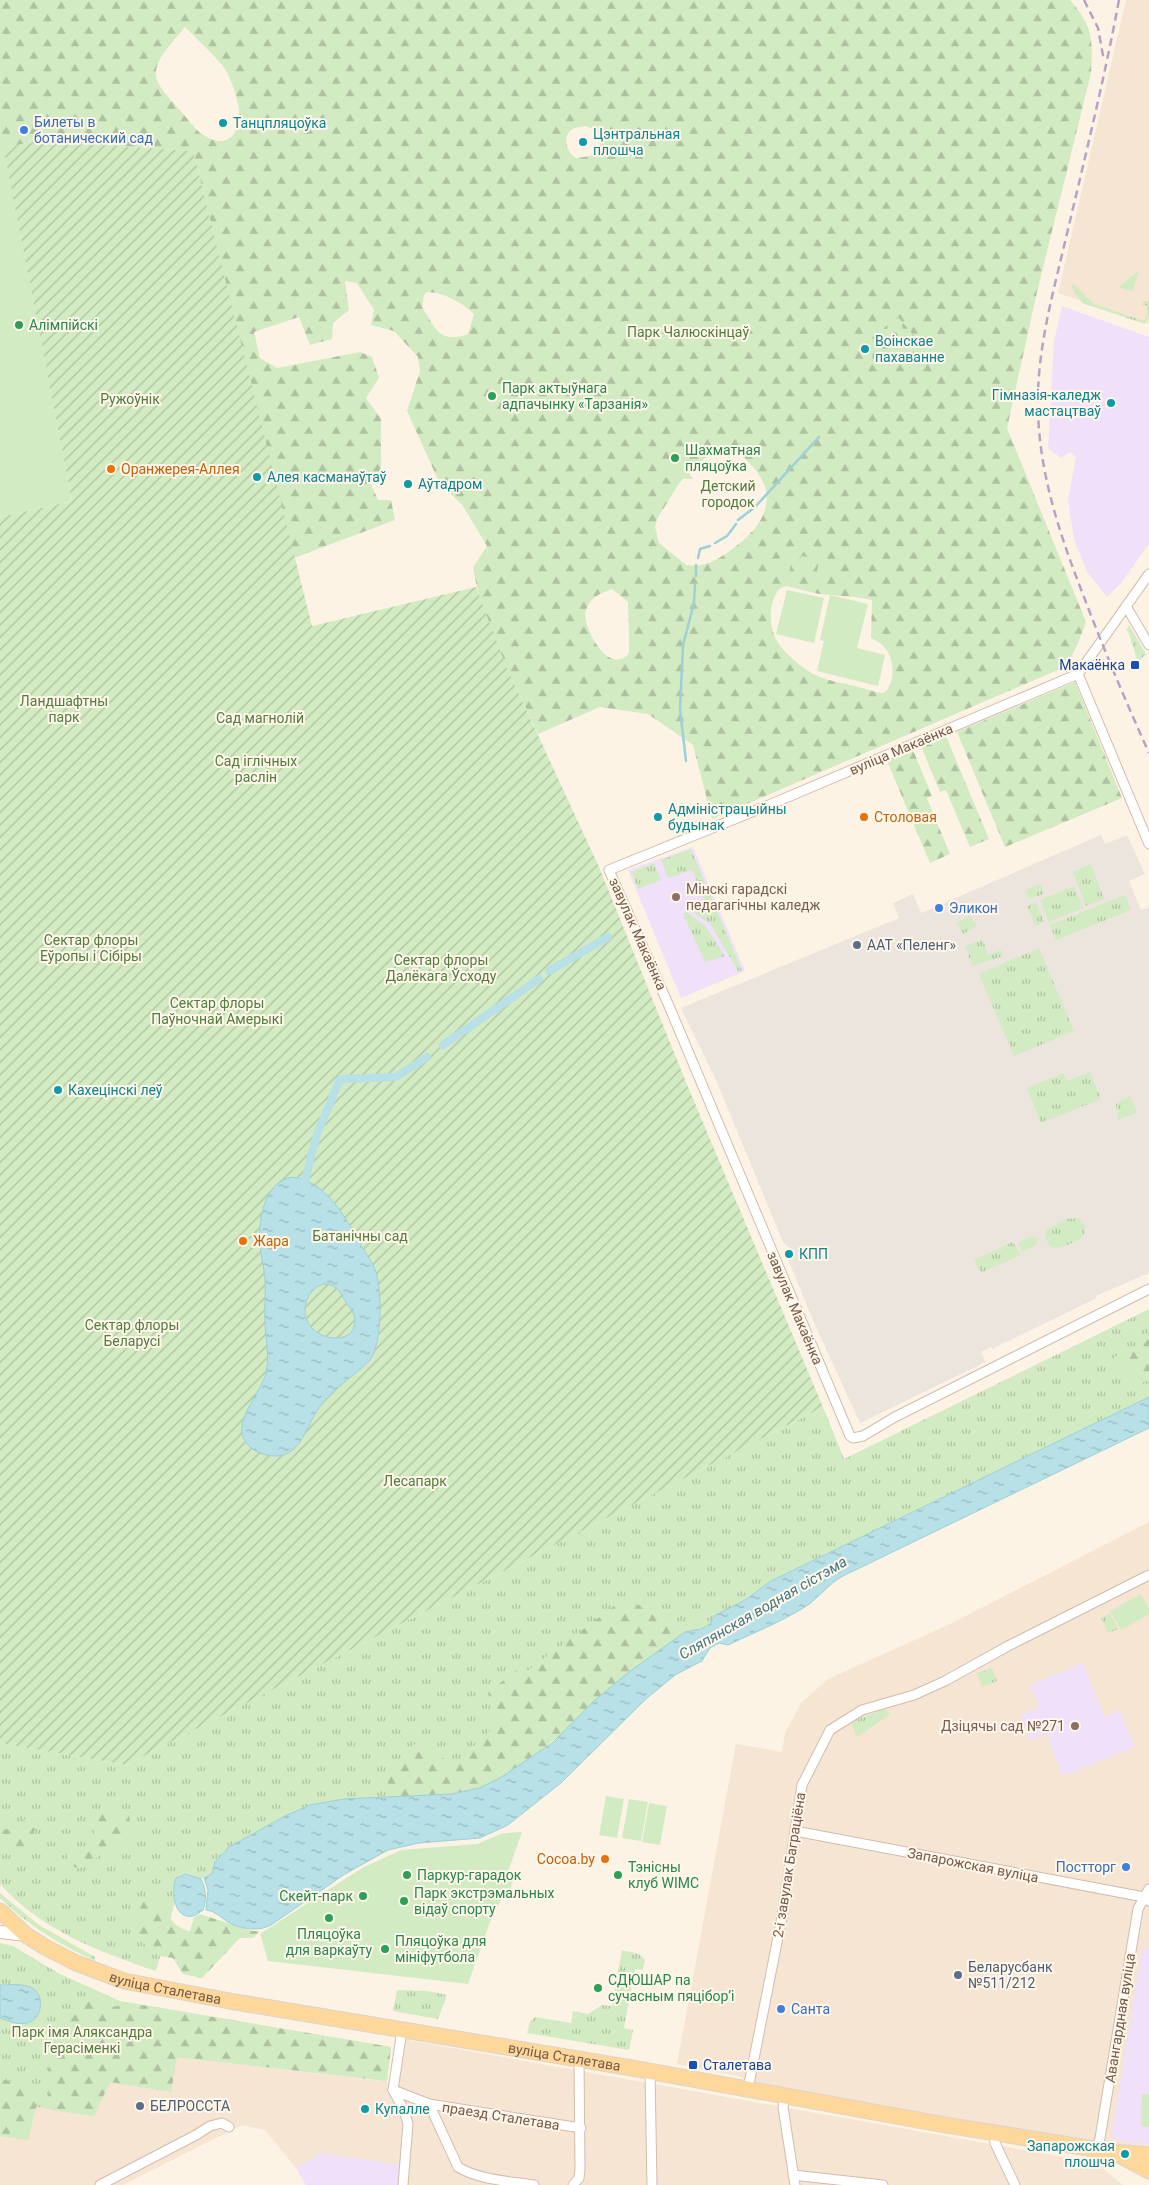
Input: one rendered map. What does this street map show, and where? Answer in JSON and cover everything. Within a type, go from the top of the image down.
[{"type":"main road","name":"вуліца Сталетава","points":[[2,1915],[26,1934],[76,1963],[124,1980],[235,2002],[650,2071],[994,2133],[1106,2151]]},
{"type":"main road","points":[[0,1932],[26,1934]]},
{"type":"main road","points":[[1106,2151],[1149,2155]]},
{"type":"main road","points":[[1106,2151],[1149,2171]]},
{"type":"street","points":[[1149,574],[1078,674],[1149,844]]},
{"type":"street","points":[[1126,606],[1149,645]]},
{"type":"street","name":"вуліца Макаёнка","points":[[609,870],[769,805],[1078,674]]},
{"type":"street","name":"завулак Макаёнка","points":[[609,870],[669,1006],[850,1436],[853,1438],[863,1436],[895,1417],[1149,1288]]},
{"type":"street","name":"2-і завулак Баграціёна","points":[[748,2089],[782,1917],[802,1785],[830,1730],[862,1710],[914,1695],[945,1681],[1008,1646],[1149,1575]]},
{"type":"street","name":"Запарожская вуліца","points":[[795,1831],[1147,1896]]},
{"type":"street","name":"Авангардная вуліца","points":[[1106,2151],[1138,1909],[1147,1896]]},
{"type":"street","points":[[402,2030],[393,2090],[404,2110],[408,2124],[403,2185]]},
{"type":"street","points":[[573,2185],[579,2178],[580,2169],[579,2059]]},
{"type":"street","points":[[650,2071],[652,2185]]},
{"type":"street","name":"праезд Сталетава","points":[[393,2090],[429,2104],[581,2128]]},
{"type":"street","points":[[785,2096],[784,2107],[795,2185]]},
{"type":"street","points":[[429,2104],[458,2167],[479,2176],[534,2185]]},
{"type":"street","points":[[100,2185],[196,2136],[210,2126],[222,2123],[229,2127]]},
{"type":"street","points":[[994,2133],[995,2143],[1015,2185]]},
{"type":"street","points":[[793,2175],[884,2185]]},
{"type":"shaded area","points":[[1126,0],[1149,0],[1149,324],[1058,293]]},
{"type":"shaded area","points":[[1062,306],[1149,337],[1149,544],[1121,583],[1107,597],[1087,572],[1074,539],[1068,500],[1076,457],[1070,452],[1061,458],[1048,448],[1054,341]]},
{"type":"shaded area","points":[[1101,835],[1105,844],[1127,835],[1145,874],[1129,881],[1141,910],[1149,907],[1149,1273],[1096,1296],[1097,1298],[992,1349],[991,1347],[981,1352],[986,1362],[860,1423],[816,1327],[784,1250],[789,1248],[783,1242],[716,1080],[681,1008],[899,918],[893,903],[913,894],[921,913]]},
{"type":"shaded area","name":"Мінскі гарадскі педагагічны каледж","points":[[693,847],[745,971],[681,998],[628,870]]},
{"type":"shaded area","points":[[1149,1522],[1149,2151],[1102,2146],[755,2085],[741,2077],[677,2064],[736,1744],[782,1752],[785,1733],[801,1703],[828,1679],[948,1625]]},
{"type":"shaded area","name":"Дзіцячы сад №271","points":[[1083,1663],[1104,1717],[1120,1710],[1135,1747],[1063,1776],[1047,1734],[1030,1740],[1020,1715],[1039,1707],[1030,1685]]},
{"type":"shaded area","points":[[1149,1947],[1149,2145],[1111,2139],[1142,1949]]},
{"type":"shaded area","points":[[402,2039],[1096,2163],[1123,2185],[399,2185],[364,2160],[320,2153],[296,2168],[265,2130],[242,2125],[123,2185],[0,2185],[0,2136],[28,2139],[36,2107],[94,2116],[110,2082],[170,2092],[177,2057],[399,2083]]},
{"type":"shaded area","points":[[320,2153],[401,2165],[399,2185],[306,2185],[296,2168]]},
{"type":"green space","name":"Парк Чалюскінцаў","points":[[0,0],[1070,0],[1078,9],[1090,34],[1092,51],[1091,73],[1037,292],[1007,428],[1086,622],[1067,666],[712,819],[693,745],[648,714],[600,707],[538,734],[500,652],[477,588],[473,567],[487,546],[463,506],[439,482],[407,411],[420,371],[418,357],[394,331],[371,325],[374,310],[357,283],[345,281],[349,310],[333,323],[332,339],[310,345],[299,317],[254,332],[260,358],[277,368],[360,352],[372,357],[379,378],[366,398],[381,419],[381,469],[370,482],[378,500],[391,500],[395,520],[294,558],[193,151],[38,141],[3,148],[0,130]],"holes":[[[185,27],[219,61],[231,81],[239,109],[238,125],[231,137],[219,141],[203,135],[164,92],[156,75],[159,62],[166,50]],[[585,126],[596,130],[600,148],[595,154],[577,158],[571,154],[566,138],[571,130]],[[427,292],[440,294],[459,302],[474,314],[468,334],[458,337],[444,336],[435,328],[422,307],[424,295]],[[723,448],[739,453],[760,477],[767,499],[761,520],[745,538],[718,559],[706,564],[693,566],[686,565],[659,543],[655,527],[657,519],[678,485],[694,465]],[[786,586],[819,594],[872,600],[871,638],[884,647],[892,664],[892,677],[888,689],[884,693],[878,692],[820,677],[803,668],[788,655],[775,638],[771,624],[771,609],[779,589]],[[612,589],[628,602],[629,652],[626,657],[621,659],[607,656],[601,650],[590,633],[587,624],[585,616],[590,602]]]},
{"type":"green space","name":"Алімпійскі","points":[[0,130],[72,501],[0,517]]},
{"type":"green space","name":"Батанічны сад","points":[[38,141],[193,151],[312,626],[476,587],[506,666],[599,867],[688,1087],[823,1407],[126,1765],[0,1743],[0,517],[72,501],[3,148]]},
{"type":"green space","points":[[1139,270],[1133,291],[1120,288],[1120,286]]},
{"type":"green space","points":[[1074,284],[1094,304],[1142,320],[1145,320],[1148,306],[1142,305],[1143,301],[1149,301],[1149,315],[1145,324],[1082,303],[1071,287]]},
{"type":"green space","points":[[898,317],[915,337],[876,369],[859,348]]},
{"type":"green space","name":"Шахматная пляцоўка","points":[[673,450],[693,479],[657,477],[668,466]]},
{"type":"green space","points":[[781,552],[793,555],[789,573],[777,571]]},
{"type":"green space","points":[[801,556],[813,558],[809,577],[797,575]]},
{"type":"green space","points":[[819,559],[831,561],[828,581],[816,579]]},
{"type":"green space","points":[[787,590],[824,598],[814,643],[776,634]]},
{"type":"green space","points":[[830,595],[868,604],[857,648],[885,655],[878,686],[817,671],[824,641],[820,640]]},
{"type":"green space","points":[[1129,625],[1146,654],[1138,662],[1128,631],[1126,631]]},
{"type":"green space","points":[[1075,682],[1122,798],[1005,847],[957,732]]},
{"type":"green space","points":[[946,736],[989,839],[970,847],[946,790],[940,792],[921,746]]},
{"type":"green space","points":[[913,750],[932,796],[927,798],[950,854],[930,863],[887,761]]},
{"type":"green space","points":[[691,849],[742,970],[739,972],[710,924],[693,912],[707,906],[692,870],[668,878],[661,860]]},
{"type":"green space","points":[[654,863],[661,880],[638,889],[631,872]]},
{"type":"green space","points":[[1091,864],[1104,899],[1086,906],[1073,872]]},
{"type":"green space","points":[[1041,884],[1044,894],[1029,899],[1025,890]]},
{"type":"green space","points":[[1074,886],[1083,908],[1049,922],[1040,900]]},
{"type":"green space","points":[[1125,895],[1131,910],[1056,940],[1050,925]]},
{"type":"green space","points":[[1036,902],[1044,922],[1035,926],[1027,906]]},
{"type":"green space","points":[[686,911],[706,927],[725,956],[705,962],[683,914]]},
{"type":"green space","points":[[970,915],[977,926],[963,934],[957,923]]},
{"type":"green space","points":[[983,940],[988,955],[1001,950],[1003,956],[972,966],[965,946]]},
{"type":"green space","points":[[1039,948],[1074,1031],[1014,1056],[979,974]]},
{"type":"green space","points":[[1090,1072],[1101,1099],[1041,1123],[1027,1088],[1064,1073],[1067,1081]]},
{"type":"green space","points":[[1130,1096],[1137,1113],[1118,1120],[1116,1104]]},
{"type":"green space","points":[[1079,1218],[1086,1226],[1083,1237],[1063,1246],[1051,1247],[1045,1238],[1046,1230],[1066,1219]]},
{"type":"green space","points":[[1032,1236],[1037,1238],[1037,1244],[1022,1252],[1018,1243]]},
{"type":"green space","points":[[1013,1242],[1020,1255],[981,1273],[974,1260]]},
{"type":"green space","points":[[1149,1309],[1149,1397],[781,1576],[710,1624],[700,1629],[685,1632],[614,1684],[561,1735],[479,1788],[437,1795],[388,1797],[310,1805],[229,1847],[215,1862],[212,1874],[201,1879],[182,1874],[176,1878],[173,1891],[175,1902],[156,1971],[113,1956],[52,1927],[16,1900],[0,1884],[0,1743],[126,1765],[823,1407],[844,1459]]},
{"type":"green space","points":[[1149,1339],[1149,1380],[1142,1383],[1113,1358]]},
{"type":"green space","points":[[1141,1594],[1149,1609],[1149,1614],[1121,1630],[1110,1611]]},
{"type":"green space","points":[[626,1597],[682,1634],[615,1684],[541,1751],[496,1781],[479,1788],[457,1793],[434,1796],[388,1797],[388,1774],[414,1744],[455,1764],[496,1725],[488,1693],[516,1670],[522,1675]]},
{"type":"green space","points":[[1110,1613],[1118,1629],[1108,1633],[1101,1618]]},
{"type":"green space","points":[[992,1668],[997,1681],[982,1687],[977,1673]]},
{"type":"green space","points":[[884,1709],[891,1714],[857,1737],[851,1722]]},
{"type":"green space","points":[[606,1796],[624,1799],[617,1838],[599,1835]]},
{"type":"green space","points":[[629,1799],[648,1802],[641,1841],[622,1838]]},
{"type":"green space","points":[[649,1803],[667,1806],[660,1845],[642,1842]]},
{"type":"green space","points":[[128,1809],[132,1835],[79,1869],[68,1864],[67,1854],[90,1850],[99,1815]]},
{"type":"green space","points":[[24,1819],[35,1829],[26,1850],[0,1851],[0,1830],[16,1829]]},
{"type":"green space","name":"Парк экстрэмальных відаў спорту","points":[[522,1832],[468,1984],[268,1961],[260,1934],[362,1868],[401,1850],[477,1844],[503,1833]]},
{"type":"green space","points":[[505,1878],[513,1880],[509,1894],[502,1898],[497,1908],[494,1906]]},
{"type":"green space","points":[[0,1893],[39,1925],[95,1957],[95,1961],[33,1926],[0,1898]]},
{"type":"green space","points":[[159,1899],[171,1919],[184,1930],[190,1931],[194,1917],[200,1914],[252,1931],[260,1931],[253,1938],[240,1938],[202,1978],[183,1974],[173,1958],[159,1956],[138,1939],[133,1923],[144,1900]]},
{"type":"green space","name":"Парк імя Аляксандра Герасіменкі","points":[[0,1943],[13,1946],[58,1973],[120,2001],[391,2047],[387,2081],[177,2057],[171,2092],[110,2082],[94,2116],[36,2107],[28,2140],[0,2136],[0,2018],[15,2023],[40,2010],[40,2001],[38,1995],[29,1987],[0,1985]]},
{"type":"green space","points":[[622,1950],[639,1954],[645,1960],[643,1970],[635,1969],[624,2028],[633,2030],[629,2050],[527,2033],[530,2022],[535,2017],[571,2023],[573,2011],[588,2014],[602,2005],[612,2006]]},
{"type":"green space","points":[[397,1990],[428,1991],[447,1995],[438,2019],[393,2011]]},
{"type":"green space","name":"Парк імя Аляксандра Герасіменкі","points":[[93,1997],[113,2007],[130,2003],[391,2047],[387,2081],[177,2057],[171,2092],[110,2082],[94,2116],[51,2110],[48,2089],[49,2062],[88,2044],[68,2023],[86,2001]]},
{"type":"green space","points":[[0,2079],[15,2082],[34,2091],[36,2107],[28,2140],[0,2136]]},
{"type":"green space","points":[[1142,2094],[1149,2094],[1149,2127],[1141,2126]]},
{"type":"water","points":[[293,1177],[305,1180],[316,1186],[326,1194],[342,1213],[376,1272],[380,1316],[375,1351],[371,1359],[337,1388],[325,1401],[315,1413],[303,1438],[295,1448],[286,1454],[272,1456],[254,1450],[245,1442],[242,1433],[246,1413],[262,1382],[267,1366],[265,1284],[260,1247],[260,1223],[265,1202],[276,1185],[283,1180]],"holes":[[[328,1284],[339,1290],[354,1315],[355,1325],[352,1331],[346,1336],[339,1338],[330,1338],[315,1331],[306,1318],[305,1306],[309,1295],[318,1286]]]},
{"type":"water","name":"Сляпянская водная сістэма","points":[[1149,1397],[1149,1428],[843,1576],[805,1607],[777,1622],[728,1645],[719,1643],[710,1648],[702,1661],[675,1675],[646,1699],[562,1782],[508,1825],[480,1838],[419,1843],[388,1850],[345,1874],[266,1927],[249,1929],[238,1926],[206,1910],[208,1890],[204,1878],[212,1874],[215,1862],[229,1847],[285,1816],[310,1805],[344,1799],[452,1794],[479,1788],[500,1778],[552,1743],[594,1701],[629,1672],[685,1632],[701,1629],[710,1624],[714,1616],[745,1600],[771,1581]]},
{"type":"water","points":[[185,1874],[201,1879],[205,1890],[203,1910],[193,1916],[186,1916],[181,1913],[175,1903],[174,1883],[176,1878]]},
{"type":"water","points":[[0,1985],[24,1985],[36,1991],[39,1996],[40,2007],[39,2012],[32,2021],[24,2023],[0,2018]]},
{"type":"waterway","points":[[738,520],[755,507],[819,437]]},
{"type":"waterway","points":[[715,543],[727,536],[736,524]]},
{"type":"waterway","points":[[698,558],[700,549],[710,546]]},
{"type":"waterway","points":[[696,565],[696,576]]},
{"type":"waterway","points":[[686,761],[680,709],[683,645],[694,603],[695,585]]},
{"type":"waterway","points":[[549,971],[608,937]]},
{"type":"waterway","points":[[443,1045],[539,979]]},
{"type":"waterway","points":[[305,1180],[317,1134],[340,1079],[396,1077],[427,1057]]},
{"type":"railway","points":[[1084,0],[1098,28],[1104,61]]},
{"type":"railway","points":[[1119,0],[1046,326],[1042,347],[1038,412],[1047,484],[1060,530],[1099,637],[1149,753]]},
{"type":"place","name":"Танцпляцоўка","points":[[223,123]]},
{"type":"place","name":"Билеты в ботанический сад","points":[[24,130]]},
{"type":"place","name":"Цэнтральная плошча","points":[[583,142]]},
{"type":"place","name":"Алімпійскі","points":[[19,325]]},
{"type":"place","name":"Воінскае пахаванне","points":[[865,349]]},
{"type":"place","name":"Парк актыўнага адпачынку «Тарзанія»","points":[[492,396]]},
{"type":"place","name":"Гімназія-каледж мастацтваў","points":[[1111,403]]},
{"type":"place","name":"Шахматная пляцоўка","points":[[675,458]]},
{"type":"place","name":"Оранжерея-Аллея","points":[[111,469]]},
{"type":"place","name":"Алея касманаўтаў","points":[[257,477]]},
{"type":"place","name":"Аўтадром","points":[[408,484]]},
{"type":"place","name":"Макаёнка","points":[[1135,665]]},
{"type":"place","name":"Адміністрацыйны будынак","points":[[658,817]]},
{"type":"place","name":"Столовая","points":[[864,817]]},
{"type":"place","name":"Мінскі гарадскі педагагічны каледж","points":[[676,897]]},
{"type":"place","name":"Эликон","points":[[939,908]]},
{"type":"place","name":"ААТ «Пеленг»","points":[[857,945]]},
{"type":"place","name":"Кахецінскі леў","points":[[58,1090]]},
{"type":"place","name":"Жара","points":[[243,1241]]},
{"type":"place","name":"КПП","points":[[789,1254]]},
{"type":"place","name":"Дзіцячы сад №271","points":[[1075,1726]]},
{"type":"place","name":"Cocoa.by","points":[[605,1859]]},
{"type":"place","name":"Постторг","points":[[1126,1867]]},
{"type":"place","name":"Паркур-гарадок","points":[[407,1875]]},
{"type":"place","name":"Тэнісны клуб WIMC","points":[[618,1875]]},
{"type":"place","name":"Скейт-парк","points":[[363,1896]]},
{"type":"place","name":"Парк экстрэмальных відаў спорту","points":[[404,1901]]},
{"type":"place","name":"Пляцоўка для варкаўту","points":[[329,1918]]},
{"type":"place","name":"Пляцоўка для мініфутбола","points":[[385,1949]]},
{"type":"place","name":"Беларусбанк №511/212","points":[[958,1975]]},
{"type":"place","name":"СДЮШАР па сучасным пяціборʼі","points":[[598,1988]]},
{"type":"place","name":"Санта","points":[[781,2009]]},
{"type":"place","name":"Сталетава","points":[[693,2065]]},
{"type":"place","name":"БЕЛРОССТА","points":[[140,2106]]},
{"type":"place","name":"Купалле","points":[[365,2109]]},
{"type":"place","name":"Запарожская плошча","points":[[1125,2154]]},
{"type":"park label","name":"Ружоўнік","points":[[130,399]]},
{"type":"park label","name":"Детский городок","points":[[728,494]]},
{"type":"park label","name":"Ландшафтны парк","points":[[64,710]]},
{"type":"park label","name":"Сад магнолій","points":[[260,718]]},
{"type":"park label","name":"Сад іглічных раслін","points":[[256,770]]},
{"type":"park label","name":"Сектар флоры Еўропы і Сібіры","points":[[91,948]]},
{"type":"park label","name":"Сектар флоры Далёкага Ўсходу","points":[[441,968]]},
{"type":"park label","name":"Сектар флоры Паўночнай Амерыкі","points":[[217,1012]]},
{"type":"park label","name":"Сектар флоры Беларусі","points":[[132,1334]]},
{"type":"park label","name":"Лесапарк","points":[[415,1481]]}]
